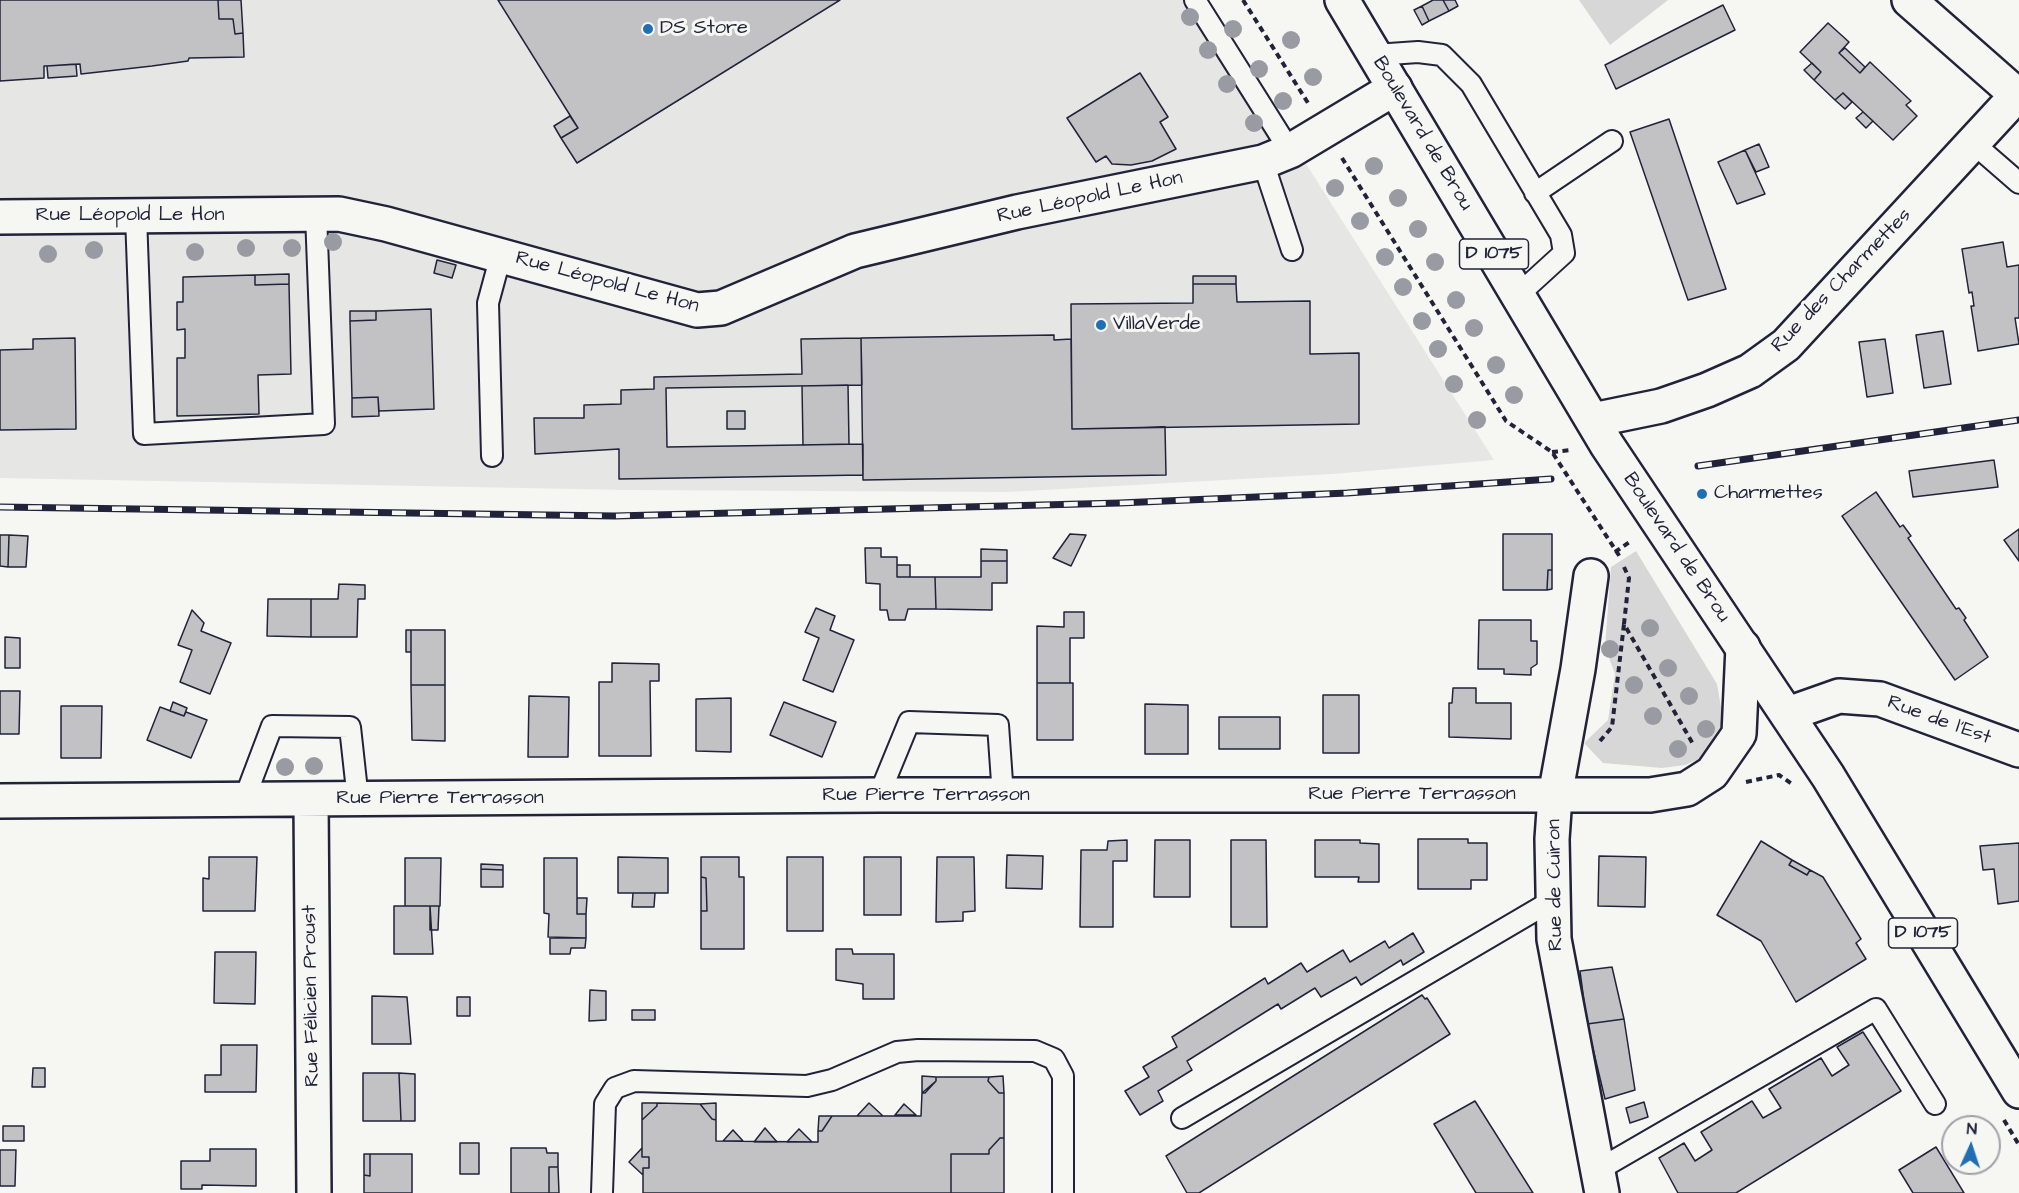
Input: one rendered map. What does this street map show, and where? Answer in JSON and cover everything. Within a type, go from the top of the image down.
[{"type":"street","name":"Boulevard de Brou","points":[[1342,0],[1633,486],[1788,714],[2010,1103]]},
{"type":"street","points":[[1910,0],[2018,94]]},
{"type":"street","name":"Rue Léopold Le Hon","points":[[0,217],[339,214],[386,224],[697,310],[721,308],[855,251],[1277,156],[1395,88]]},
{"type":"street","name":"Rue des Charmettes","points":[[1593,420],[1661,406],[1707,390],[1750,371],[1786,345],[2018,94]]},
{"type":"street","name":"Rue de Cuiron","points":[[1591,576],[1578,669],[1555,796],[1553,900],[1554,939],[1600,1182]]},
{"type":"street","name":"Rue Pierre Terrasson","points":[[0,801],[879,795],[1650,795],[1687,789],[1712,773],[1739,734],[1743,647]]},
{"type":"street","name":"Rue de l'Est","points":[[1788,714],[1839,696],[1880,699],[2019,750]]},
{"type":"street","name":"Rue Félicien Proust","points":[[311,800],[314,1193]]},
{"type":"lane","points":[[1195,0],[1277,156],[1292,250]]},
{"type":"lane","points":[[1376,55],[1418,52],[1442,55],[1471,84],[1561,235],[1564,254],[1518,295]]},
{"type":"lane","points":[[1535,193],[1612,141]]},
{"type":"lane","points":[[1973,143],[2019,183]]},
{"type":"lane","points":[[136,216],[144,434],[324,424],[316,214]]},
{"type":"lane","points":[[492,456],[488,303],[501,255]]},
{"type":"lane","points":[[879,795],[909,723],[998,725],[1003,796]]},
{"type":"lane","points":[[244,800],[272,726],[350,727],[358,800]]},
{"type":"lane","points":[[1182,1118],[1553,900]]},
{"type":"lane","points":[[1600,1182],[1876,1009],[1935,1104]]},
{"type":"lane","points":[[602,1193],[605,1104],[615,1088],[634,1082],[807,1086],[832,1080],[897,1052],[918,1050],[1035,1051],[1054,1059],[1063,1076],[1063,1193]]},
{"type":"path","points":[[1243,0],[1506,421],[1552,452],[1617,550],[1629,578],[1624,624],[1660,689],[1712,773],[1738,783],[1779,775],[1797,787]]},
{"type":"path","points":[[2010,1103],[2019,1144]]},
{"type":"shaded area","points":[[0,0],[1202,0],[1494,460],[1333,474],[1007,492],[628,490],[0,478]]},
{"type":"shaded area","points":[[1579,0],[1668,0],[1610,45]]},
{"type":"shaded area","points":[[1636,551],[1717,684],[1725,731],[1713,753],[1685,765],[1662,768],[1603,763],[1584,743],[1608,720],[1615,674],[1605,647],[1611,567]]},
{"type":"building","points":[[0,0],[218,0],[219,19],[233,19],[235,34],[243,33],[244,57],[189,58],[188,61],[81,74],[80,64],[44,66],[44,78],[0,81]]},
{"type":"building","points":[[218,0],[241,0],[243,33],[235,34],[233,19],[219,19]]},
{"type":"building","points":[[498,0],[840,0],[577,163],[561,138],[578,128]]},
{"type":"building","points":[[1433,0],[1443,0],[1449,11],[1429,21],[1422,6]]},
{"type":"building","points":[[1443,0],[1455,0],[1458,6],[1449,11]]},
{"type":"building","points":[[1723,5],[1735,30],[1616,89],[1605,65]]},
{"type":"building","points":[[1422,6],[1429,21],[1422,25],[1414,10]]},
{"type":"building","points":[[1828,23],[1849,42],[1839,53],[1860,73],[1870,62],[1911,101],[1906,105],[1917,116],[1893,140],[1843,93],[1835,100],[1814,80],[1821,72],[1800,52]]},
{"type":"building","points":[[1845,48],[1865,67],[1860,73],[1839,53]]},
{"type":"building","points":[[1812,63],[1821,72],[1814,80],[1804,70]]},
{"type":"building","points":[[76,64],[77,76],[48,78],[47,66]]},
{"type":"building","points":[[1140,73],[1168,117],[1160,122],[1176,149],[1152,161],[1131,165],[1112,164],[1106,156],[1096,162],[1067,118]]},
{"type":"building","points":[[1843,93],[1852,102],[1845,109],[1835,100]]},
{"type":"building","points":[[1863,112],[1873,121],[1866,128],[1856,118]]},
{"type":"building","points":[[570,116],[578,128],[561,138],[554,126]]},
{"type":"building","points":[[1669,119],[1726,289],[1688,300],[1630,132]]},
{"type":"building","points":[[1759,144],[1769,167],[1756,172],[1745,150]]},
{"type":"building","points":[[1745,150],[1765,194],[1737,204],[1718,162]]},
{"type":"building","points":[[2003,242],[2007,267],[2019,265],[2019,318],[2015,318],[2019,344],[1978,351],[1971,306],[1974,306],[1972,292],[1969,293],[1962,249]]},
{"type":"building","points":[[437,260],[456,265],[452,278],[434,273]]},
{"type":"building","points":[[289,274],[289,284],[255,285],[255,275]]},
{"type":"building","points":[[255,275],[255,285],[289,284],[291,374],[258,375],[259,414],[177,416],[177,358],[185,358],[185,329],[177,330],[177,302],[183,302],[183,277]]},
{"type":"building","points":[[1193,276],[1236,276],[1236,284],[1193,284]]},
{"type":"building","points":[[1193,284],[1236,284],[1237,302],[1310,301],[1310,354],[1359,353],[1359,424],[1072,429],[1071,304],[1193,303]]},
{"type":"building","points":[[431,309],[434,409],[379,411],[378,397],[352,398],[350,321],[376,320],[376,311]]},
{"type":"building","points":[[350,311],[376,311],[376,320],[350,321]]},
{"type":"building","points":[[1943,331],[1951,384],[1924,388],[1916,335]]},
{"type":"building","points":[[1054,335],[1054,340],[1071,339],[1072,429],[1165,427],[1166,475],[863,480],[861,338]]},
{"type":"building","points":[[75,338],[76,429],[0,430],[0,350],[33,349],[33,339]]},
{"type":"building","points":[[861,338],[862,385],[666,388],[667,447],[863,444],[863,475],[619,479],[619,449],[535,454],[534,418],[584,418],[584,405],[621,404],[621,390],[654,389],[654,377],[802,374],[801,339]]},
{"type":"building","points":[[1885,339],[1893,393],[1867,397],[1859,342]]},
{"type":"building","points":[[848,385],[849,444],[803,445],[802,386]]},
{"type":"building","points":[[378,397],[379,416],[352,417],[352,398]]},
{"type":"building","points":[[727,411],[745,411],[745,429],[727,429]]},
{"type":"building","points":[[1994,460],[1998,487],[1913,497],[1909,471]]},
{"type":"building","points":[[1876,492],[1900,527],[1903,525],[1911,536],[1908,538],[1956,609],[1959,608],[1966,618],[1964,620],[1988,657],[1955,680],[1842,516]]},
{"type":"building","points":[[2019,529],[2019,561],[2004,540]]},
{"type":"building","points":[[1070,534],[1086,535],[1071,566],[1053,558]]},
{"type":"building","points":[[1503,534],[1552,534],[1552,570],[1548,570],[1547,590],[1503,590]]},
{"type":"building","points":[[0,535],[9,535],[8,567],[0,566]]},
{"type":"building","points":[[9,535],[28,536],[26,567],[8,567]]},
{"type":"building","points":[[865,548],[881,548],[881,557],[897,557],[897,577],[935,577],[936,609],[908,609],[905,620],[889,620],[887,610],[880,610],[880,584],[866,583]]},
{"type":"building","points":[[981,549],[1007,550],[1007,561],[981,561]]},
{"type":"building","points":[[981,561],[1007,561],[1007,583],[992,583],[992,610],[936,609],[935,577],[981,577]]},
{"type":"building","points":[[897,565],[910,565],[910,577],[897,577]]},
{"type":"building","points":[[1548,570],[1552,570],[1552,589],[1547,590]]},
{"type":"building","points":[[339,584],[365,585],[365,599],[358,599],[357,637],[311,637],[311,599],[338,599]]},
{"type":"building","points":[[268,599],[311,599],[311,637],[267,636]]},
{"type":"building","points":[[816,608],[835,616],[830,630],[854,640],[833,692],[803,680],[819,638],[805,632]]},
{"type":"building","points":[[192,610],[204,623],[201,631],[231,643],[210,694],[180,682],[192,650],[178,645]]},
{"type":"building","points":[[1064,612],[1084,612],[1084,638],[1070,638],[1070,683],[1037,683],[1037,626],[1064,627]]},
{"type":"building","points":[[1479,620],[1531,620],[1531,641],[1537,641],[1537,664],[1531,668],[1531,675],[1504,674],[1504,669],[1478,669]]},
{"type":"building","points":[[406,630],[411,630],[411,652],[406,652]]},
{"type":"building","points":[[411,630],[445,630],[445,685],[411,685]]},
{"type":"building","points":[[5,637],[20,638],[20,668],[5,668]]},
{"type":"building","points":[[612,663],[659,664],[659,681],[650,681],[651,756],[599,756],[599,682],[612,682]]},
{"type":"building","points":[[1037,683],[1073,683],[1073,740],[1037,740]]},
{"type":"building","points":[[411,685],[445,685],[445,741],[412,740]]},
{"type":"building","points":[[1453,688],[1476,688],[1476,703],[1511,703],[1511,739],[1449,737],[1449,703],[1452,703]]},
{"type":"building","points":[[0,691],[20,691],[19,734],[0,734]]},
{"type":"building","points":[[1323,695],[1359,695],[1359,753],[1323,753]]},
{"type":"building","points":[[529,696],[569,697],[568,757],[528,757]]},
{"type":"building","points":[[731,698],[731,752],[696,751],[696,699]]},
{"type":"building","points":[[173,702],[187,708],[184,716],[170,711]]},
{"type":"building","points":[[784,702],[836,722],[822,757],[770,735]]},
{"type":"building","points":[[1145,704],[1188,705],[1188,754],[1145,754]]},
{"type":"building","points":[[61,706],[102,706],[101,758],[61,758]]},
{"type":"building","points":[[160,707],[184,716],[186,712],[207,720],[191,758],[147,740]]},
{"type":"building","points":[[1219,717],[1280,717],[1280,749],[1219,749]]},
{"type":"building","points":[[1418,839],[1468,839],[1468,843],[1487,843],[1487,880],[1471,880],[1471,889],[1418,889]]},
{"type":"building","points":[[1127,840],[1127,861],[1113,861],[1113,927],[1080,927],[1081,850],[1107,850],[1108,841]]},
{"type":"building","points":[[1155,840],[1190,840],[1190,897],[1154,897]]},
{"type":"building","points":[[1231,840],[1266,840],[1267,927],[1231,927]]},
{"type":"building","points":[[1315,840],[1360,840],[1360,843],[1379,844],[1379,882],[1358,882],[1359,877],[1315,877]]},
{"type":"building","points":[[1761,841],[1792,860],[1789,865],[1807,875],[1810,870],[1823,877],[1861,939],[1856,943],[1866,959],[1796,1002],[1761,941],[1717,915]]},
{"type":"building","points":[[2019,843],[2019,901],[1998,904],[1994,869],[1983,870],[1980,846]]},
{"type":"building","points":[[1007,855],[1043,856],[1042,889],[1006,888]]},
{"type":"building","points":[[1599,856],[1646,857],[1645,907],[1598,906]]},
{"type":"building","points":[[209,857],[257,857],[255,911],[203,911],[203,878],[209,879]]},
{"type":"building","points":[[618,857],[668,858],[668,893],[618,893]]},
{"type":"building","points":[[701,857],[739,857],[739,877],[744,877],[744,949],[701,949],[701,911],[707,911],[706,878],[701,877]]},
{"type":"building","points":[[787,857],[823,857],[823,931],[787,931]]},
{"type":"building","points":[[864,857],[901,857],[901,915],[864,915]]},
{"type":"building","points":[[937,857],[974,857],[975,911],[963,912],[963,921],[936,922]]},
{"type":"building","points":[[405,858],[441,858],[440,906],[405,906]]},
{"type":"building","points":[[544,858],[577,858],[577,914],[586,914],[586,938],[548,937],[549,914],[544,913]]},
{"type":"building","points":[[1792,860],[1810,870],[1807,875],[1789,865]]},
{"type":"building","points":[[481,864],[503,865],[503,870],[481,869]]},
{"type":"building","points":[[481,869],[503,870],[503,887],[481,887]]},
{"type":"building","points":[[701,877],[706,878],[707,911],[701,911]]},
{"type":"building","points":[[633,893],[655,893],[654,907],[632,907]]},
{"type":"building","points":[[577,898],[587,898],[586,914],[577,914]]},
{"type":"building","points":[[394,906],[430,906],[433,954],[394,954]]},
{"type":"building","points":[[430,906],[439,906],[438,930],[430,930]]},
{"type":"building","points":[[1413,933],[1424,952],[1403,965],[1401,960],[1361,985],[1356,977],[1321,997],[1315,988],[1281,1009],[1278,1004],[1187,1061],[1192,1070],[1158,1091],[1163,1101],[1140,1115],[1125,1091],[1149,1077],[1143,1067],[1177,1047],[1172,1037],[1265,978],[1268,984],[1301,963],[1307,972],[1343,950],[1350,962],[1385,941],[1389,948]]},
{"type":"building","points":[[550,938],[586,938],[585,948],[571,948],[570,954],[550,954]]},
{"type":"building","points":[[836,949],[852,949],[853,954],[894,954],[894,999],[863,999],[863,984],[836,980]]},
{"type":"building","points":[[215,952],[256,952],[255,1004],[214,1003]]},
{"type":"building","points":[[1612,967],[1624,1019],[1587,1024],[1580,971]]},
{"type":"building","points":[[590,990],[606,991],[606,1020],[589,1021]]},
{"type":"building","points":[[1422,995],[1425,999],[1427,998],[1450,1034],[1199,1193],[1187,1193],[1166,1156]]},
{"type":"building","points":[[372,996],[407,997],[411,1044],[372,1044]]},
{"type":"building","points":[[457,997],[470,997],[470,1016],[457,1016]]},
{"type":"building","points":[[632,1010],[655,1010],[655,1020],[632,1020]]},
{"type":"building","points":[[1624,1019],[1635,1090],[1605,1099],[1587,1024]]},
{"type":"building","points":[[1863,1032],[1901,1091],[1736,1193],[1678,1193],[1659,1158],[1684,1143],[1695,1161],[1712,1150],[1701,1132],[1752,1101],[1763,1118],[1781,1108],[1769,1089],[1821,1058],[1832,1076],[1849,1065],[1837,1047]]},
{"type":"building","points":[[221,1045],[257,1045],[256,1092],[205,1092],[205,1075],[221,1075]]},
{"type":"building","points":[[33,1068],[45,1068],[45,1087],[32,1087]]},
{"type":"building","points":[[363,1073],[399,1073],[401,1121],[363,1121]]},
{"type":"building","points":[[399,1073],[415,1074],[415,1121],[401,1121]]},
{"type":"building","points":[[922,1076],[936,1077],[936,1081],[925,1093],[922,1093]]},
{"type":"building","points":[[1003,1076],[1004,1093],[999,1093],[988,1081],[989,1077]]},
{"type":"building","points":[[936,1077],[989,1077],[988,1081],[999,1093],[1004,1093],[1004,1138],[1000,1138],[989,1150],[989,1154],[951,1154],[951,1193],[643,1193],[643,1168],[649,1168],[649,1157],[642,1157],[642,1120],[657,1106],[657,1103],[700,1104],[712,1119],[716,1120],[716,1141],[818,1142],[818,1131],[822,1131],[832,1116],[921,1116],[922,1093],[936,1081]]},
{"type":"building","points":[[1475,1101],[1533,1193],[1476,1193],[1434,1124]]},
{"type":"building","points":[[1644,1102],[1648,1117],[1630,1123],[1626,1108]]},
{"type":"building","points":[[642,1103],[657,1103],[657,1106],[642,1120]]},
{"type":"building","points":[[716,1103],[716,1120],[712,1119],[700,1104]]},
{"type":"building","points":[[869,1103],[883,1116],[857,1116]]},
{"type":"building","points":[[904,1104],[916,1115],[895,1115]]},
{"type":"building","points":[[819,1116],[832,1116],[822,1131],[818,1131]]},
{"type":"building","points":[[3,1126],[24,1126],[24,1141],[3,1141]]},
{"type":"building","points":[[765,1128],[777,1142],[754,1142]]},
{"type":"building","points":[[799,1129],[812,1142],[787,1142]]},
{"type":"building","points":[[733,1130],[743,1141],[723,1141]]},
{"type":"building","points":[[1000,1138],[1004,1138],[1004,1193],[951,1193],[951,1154],[989,1154],[989,1150]]},
{"type":"building","points":[[460,1143],[479,1143],[479,1174],[460,1174]]},
{"type":"building","points":[[1936,1147],[1941,1155],[1941,1175],[1953,1175],[1964,1193],[1913,1193],[1899,1170]]},
{"type":"building","points":[[511,1148],[546,1148],[547,1153],[558,1153],[558,1167],[549,1167],[549,1193],[511,1193]]},
{"type":"building","points":[[642,1148],[642,1157],[649,1157],[649,1168],[643,1168],[643,1175],[629,1162]]},
{"type":"building","points":[[210,1149],[256,1149],[256,1186],[202,1185],[202,1189],[181,1189],[181,1161],[210,1161]]},
{"type":"building","points":[[0,1150],[16,1150],[15,1186],[0,1186]]},
{"type":"building","points":[[364,1154],[370,1154],[370,1176],[364,1175]]},
{"type":"building","points":[[370,1154],[412,1154],[412,1193],[364,1193],[364,1175],[370,1176]]},
{"type":"building","points":[[549,1167],[558,1167],[559,1193],[549,1193]]},
{"type":"railway","points":[[1698,466],[2019,420]]},
{"type":"railway","points":[[0,507],[615,516],[1120,503],[1347,493],[1551,479]]},
{"type":"place","name":"DS Store","points":[[648,29]]},
{"type":"place","name":"VillaVerde","points":[[1101,325]]},
{"type":"place","name":"Charmettes","points":[[1702,494]]}]
